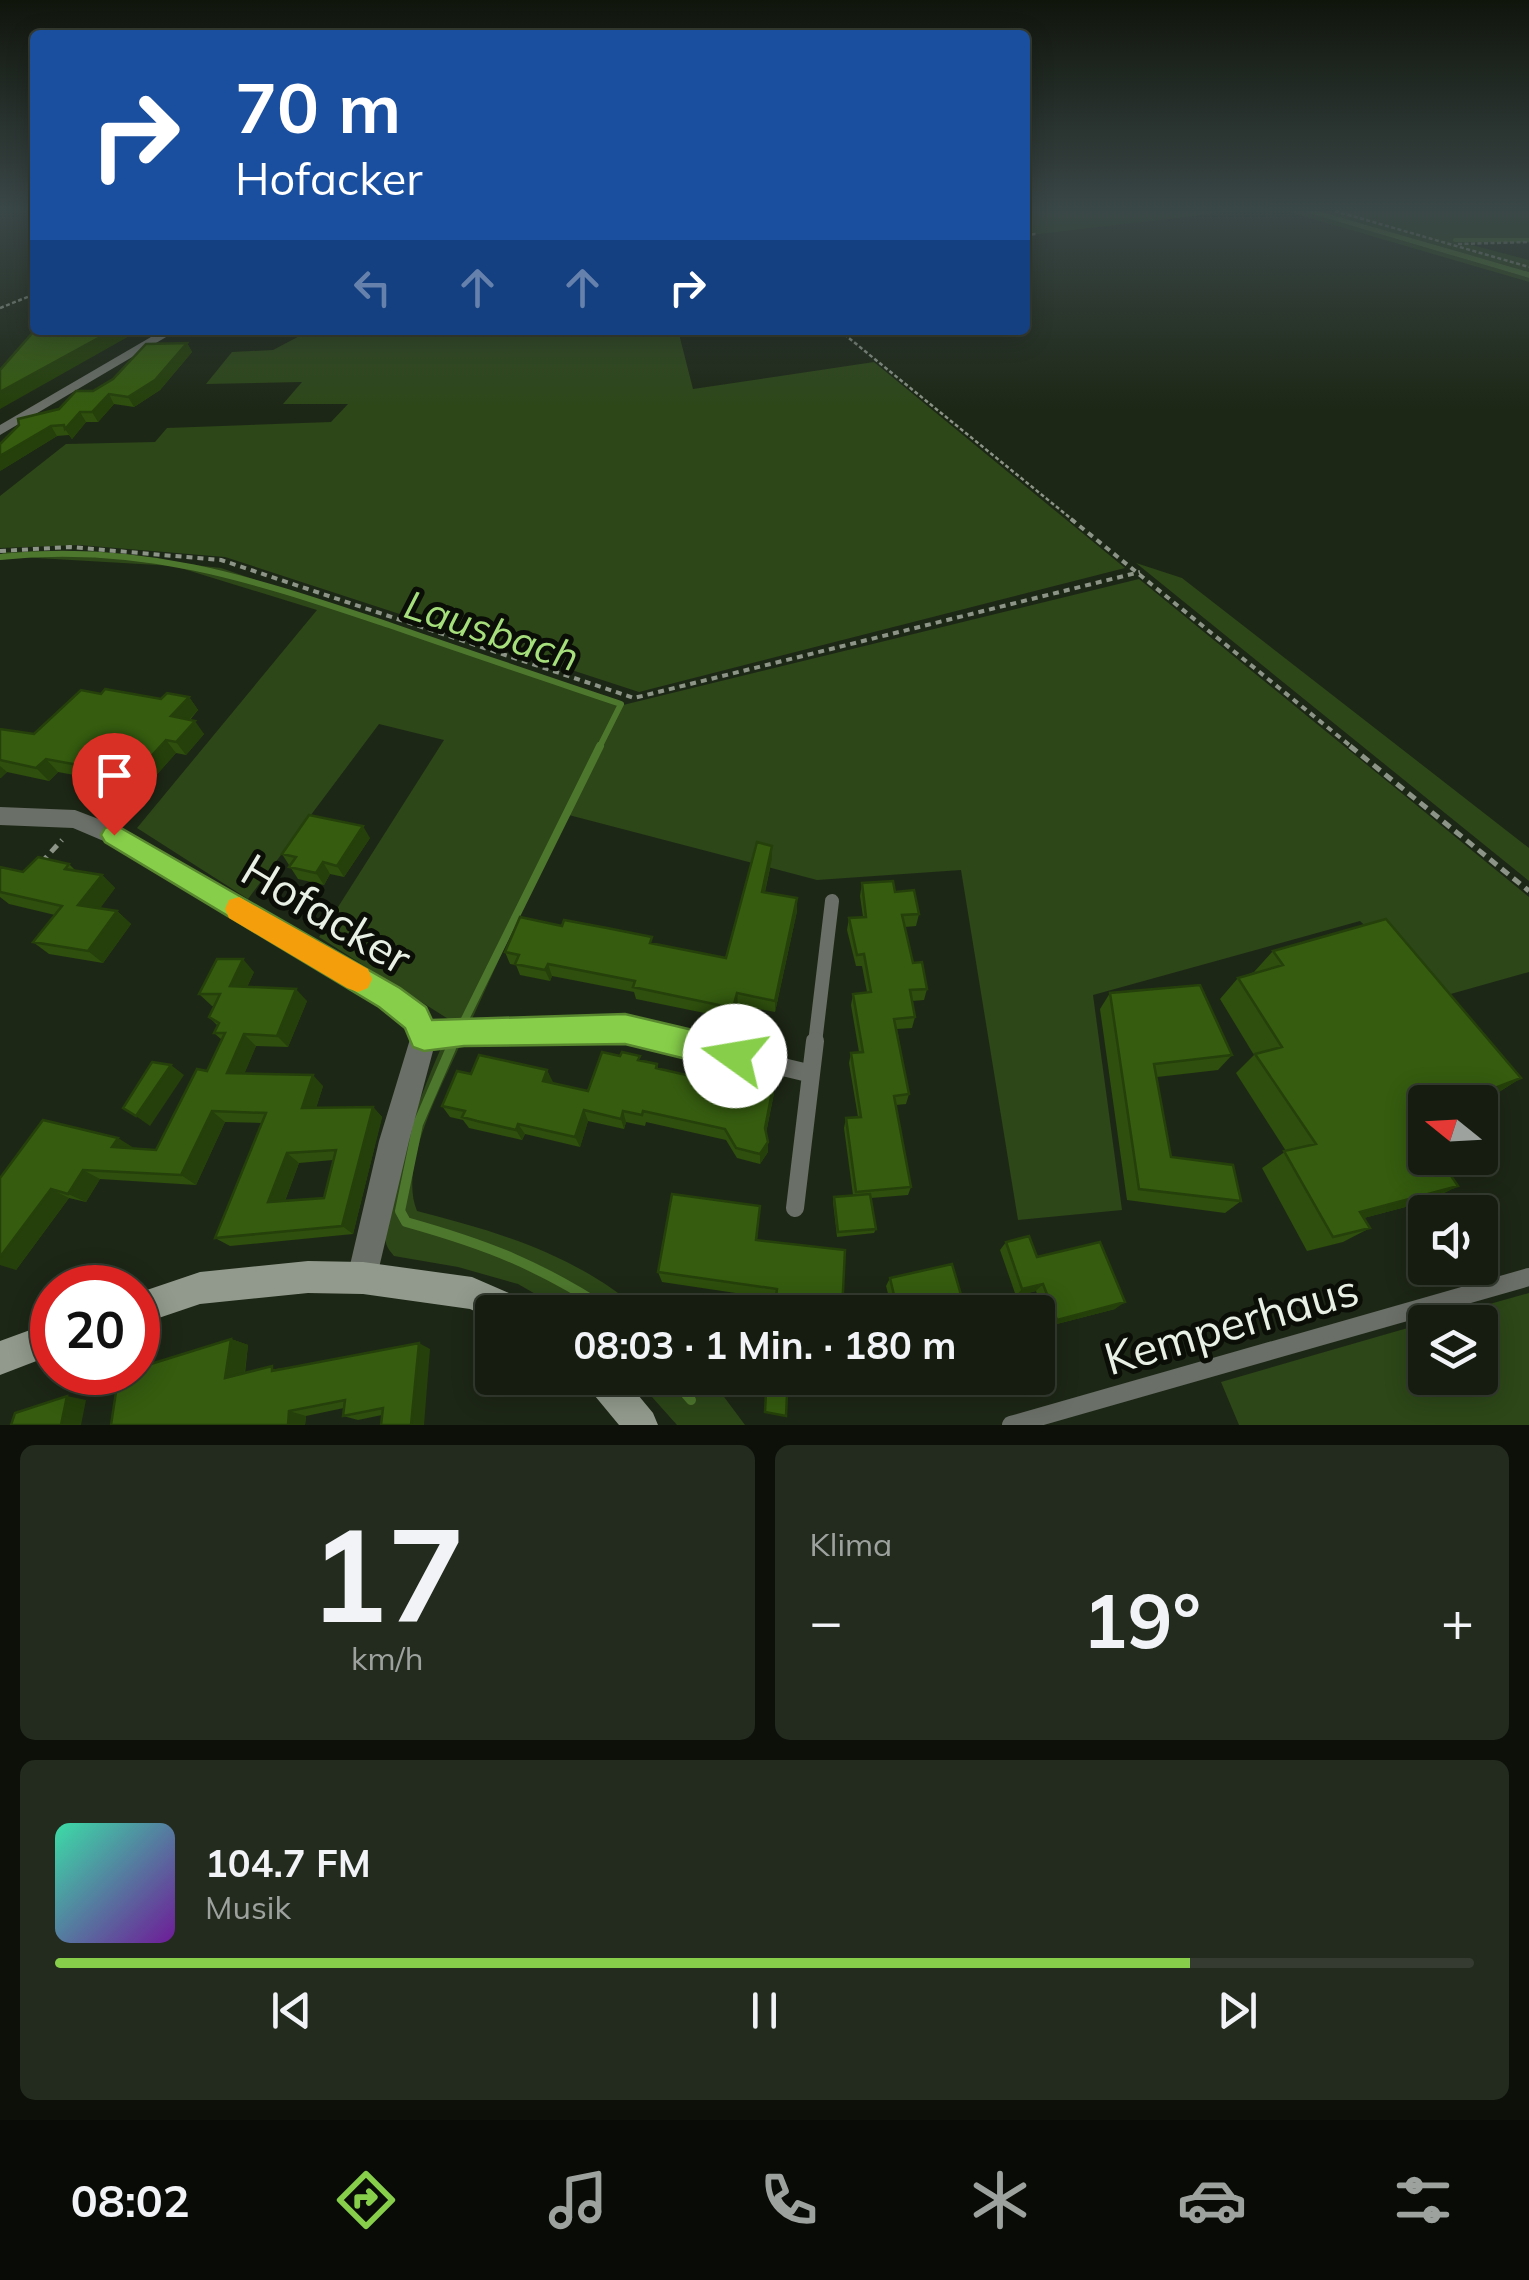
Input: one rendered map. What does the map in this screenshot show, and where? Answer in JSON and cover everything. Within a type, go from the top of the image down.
[{"type":"street","points":[[0,431],[163,335]]},
{"type":"street","name":"Hofacker","points":[[0,816],[79,822],[114,835],[389,998],[416,1017],[424,1036]]},
{"type":"street","points":[[363,1278],[394,1141],[424,1036]]},
{"type":"street","points":[[160,1302],[200,1288],[308,1276],[363,1278],[476,1295]]},
{"type":"street","points":[[0,1358],[30,1347]]},
{"type":"street","points":[[616,1395],[641,1425]]},
{"type":"lane","points":[[794,1208],[832,900]]},
{"type":"lane","points":[[424,1036],[464,1031],[625,1029],[808,1074]]},
{"type":"lane","name":"Kemperhaus","points":[[1011,1425],[1529,1277]]},
{"type":"path","points":[[0,308],[30,296]]},
{"type":"path","points":[[844,335],[1529,891]]},
{"type":"path","points":[[0,551],[70,547],[221,560],[634,698],[1140,572]]},
{"type":"path","points":[[34,869],[79,822]]},
{"type":"shaded area","points":[[302,335],[679,335],[693,389],[874,362],[1125,568],[639,692],[225,557],[79,545],[0,548],[0,496],[66,444],[155,442],[167,428],[331,422],[348,404],[283,404],[302,382],[206,384],[232,352],[273,350]]},
{"type":"shaded area","points":[[73,551],[221,568],[623,705],[1139,579],[1529,897],[1529,972],[1440,997],[1360,921],[1093,995],[1122,1210],[1018,1220],[961,870],[817,880],[565,814],[472,1019],[453,1022],[319,937],[444,740],[379,724],[248,899],[137,828],[317,610],[174,566],[20,557],[0,560],[3,552]]},
{"type":"shaded area","points":[[1136,563],[1182,578],[1529,848],[1529,881]]},
{"type":"shaded area","points":[[460,1045],[417,1150],[413,1193],[417,1211],[536,1248],[591,1275],[621,1295],[537,1295],[518,1284],[458,1267],[394,1256],[389,1250],[385,1226],[395,1175],[442,1046]]},
{"type":"shaded area","points":[[1529,1293],[1529,1425],[1239,1425],[1221,1382],[1408,1328],[1408,1395],[1498,1395],[1498,1305],[1486,1305]]},
{"type":"shaded area","points":[[650,1395],[723,1395],[745,1425],[677,1425]]},
{"type":"building","points":[[31,335],[104,335],[0,392],[0,370]]},
{"type":"building","points":[[187,343],[155,380],[128,397],[109,394],[92,412],[80,412],[65,429],[64,425],[51,426],[0,456],[0,444],[19,425],[18,419],[59,409],[76,391],[93,391],[113,379],[146,344]]},
{"type":"building","points":[[105,689],[161,699],[167,693],[189,697],[171,716],[195,721],[176,742],[166,740],[124,786],[95,780],[105,770],[46,759],[36,768],[0,760],[0,729],[34,734],[81,690],[101,694]]},
{"type":"building","points":[[309,815],[363,826],[337,866],[323,862],[316,873],[289,867],[296,857],[282,854]]},
{"type":"building","points":[[757,842],[772,846],[762,892],[797,898],[775,1001],[737,993],[733,1008],[633,987],[635,981],[548,964],[545,970],[515,964],[519,955],[505,952],[520,917],[562,926],[564,920],[607,928],[652,937],[650,943],[726,958]]},
{"type":"building","points":[[38,857],[69,864],[65,869],[102,875],[78,905],[117,911],[88,951],[33,942],[62,906],[0,892],[0,867],[23,872]]},
{"type":"building","points":[[893,881],[895,892],[914,890],[919,914],[902,915],[913,963],[922,962],[927,989],[910,990],[915,1017],[894,1019],[909,1094],[894,1096],[911,1187],[856,1192],[846,1118],[861,1117],[851,1053],[863,1052],[853,994],[871,992],[864,954],[857,955],[849,918],[866,917],[862,883]]},
{"type":"building","points":[[1386,919],[1521,1078],[1498,1087],[1408,1085],[1408,1175],[1451,1175],[1458,1186],[1408,1195],[1408,1199],[1360,1212],[1370,1228],[1333,1237],[1284,1151],[1316,1144],[1255,1054],[1282,1047],[1238,978],[1283,965],[1273,951]]},
{"type":"building","points":[[217,959],[243,959],[230,986],[296,989],[277,1036],[244,1034],[227,1073],[313,1075],[302,1108],[373,1107],[342,1226],[215,1238],[266,1113],[212,1111],[181,1175],[83,1170],[68,1194],[51,1189],[0,1257],[0,1178],[43,1120],[118,1138],[112,1147],[156,1150],[197,1069],[207,1071],[225,1033],[214,1033],[219,1023],[209,1017],[220,994],[199,994]],"holes":[[[336,1150],[324,1198],[268,1202],[287,1153]]]},
{"type":"building","points":[[1200,985],[1232,1055],[1154,1064],[1171,1157],[1233,1165],[1241,1201],[1139,1189],[1110,993]]},
{"type":"building","points":[[602,1052],[640,1056],[638,1060],[657,1064],[656,1068],[708,1080],[709,1076],[745,1083],[747,1076],[774,1082],[765,1128],[768,1142],[760,1154],[736,1148],[725,1129],[643,1111],[642,1115],[623,1111],[621,1119],[584,1110],[575,1137],[518,1124],[516,1130],[477,1121],[462,1117],[465,1111],[442,1106],[457,1071],[471,1074],[479,1055],[547,1070],[543,1081],[588,1091]]},
{"type":"building","points":[[152,1062],[171,1065],[136,1116],[123,1108]]},
{"type":"building","points":[[672,1194],[760,1206],[756,1240],[845,1250],[843,1295],[776,1295],[777,1289],[658,1272]]},
{"type":"building","points":[[870,1194],[876,1229],[838,1232],[834,1197]]},
{"type":"building","points":[[1029,1236],[1037,1257],[1100,1242],[1125,1302],[1057,1320],[1055,1295],[1047,1295],[1043,1284],[1022,1289],[1006,1242]]},
{"type":"building","points":[[952,1264],[961,1295],[894,1295],[890,1278]]},
{"type":"building","points":[[231,1339],[225,1378],[272,1366],[272,1371],[419,1343],[411,1425],[381,1425],[383,1408],[343,1416],[345,1400],[289,1411],[288,1425],[111,1425],[116,1395],[160,1395],[160,1361]]},
{"type":"building","points":[[766,1395],[787,1395],[786,1416],[765,1412]]},
{"type":"building","points":[[67,1396],[61,1425],[11,1425],[15,1413]]},
{"type":"waterway","name":"Lausbach","points":[[0,557],[53,554],[151,560],[292,593],[621,704],[600,746]]},
{"type":"waterway","name":"Lausbach","points":[[465,1019],[600,746]]},
{"type":"waterway","name":"Lausbach","points":[[451,1048],[418,1124],[400,1211],[406,1222],[512,1258],[583,1295]]},
{"type":"waterway","name":"Lausbach","points":[[687,1395],[691,1400]]},
{"type":"slow traffic","points":[[239,909],[358,979]]},
{"type":"route","points":[[114,835],[389,998],[416,1017],[424,1036],[464,1031],[625,1029],[735,1056]]}]
